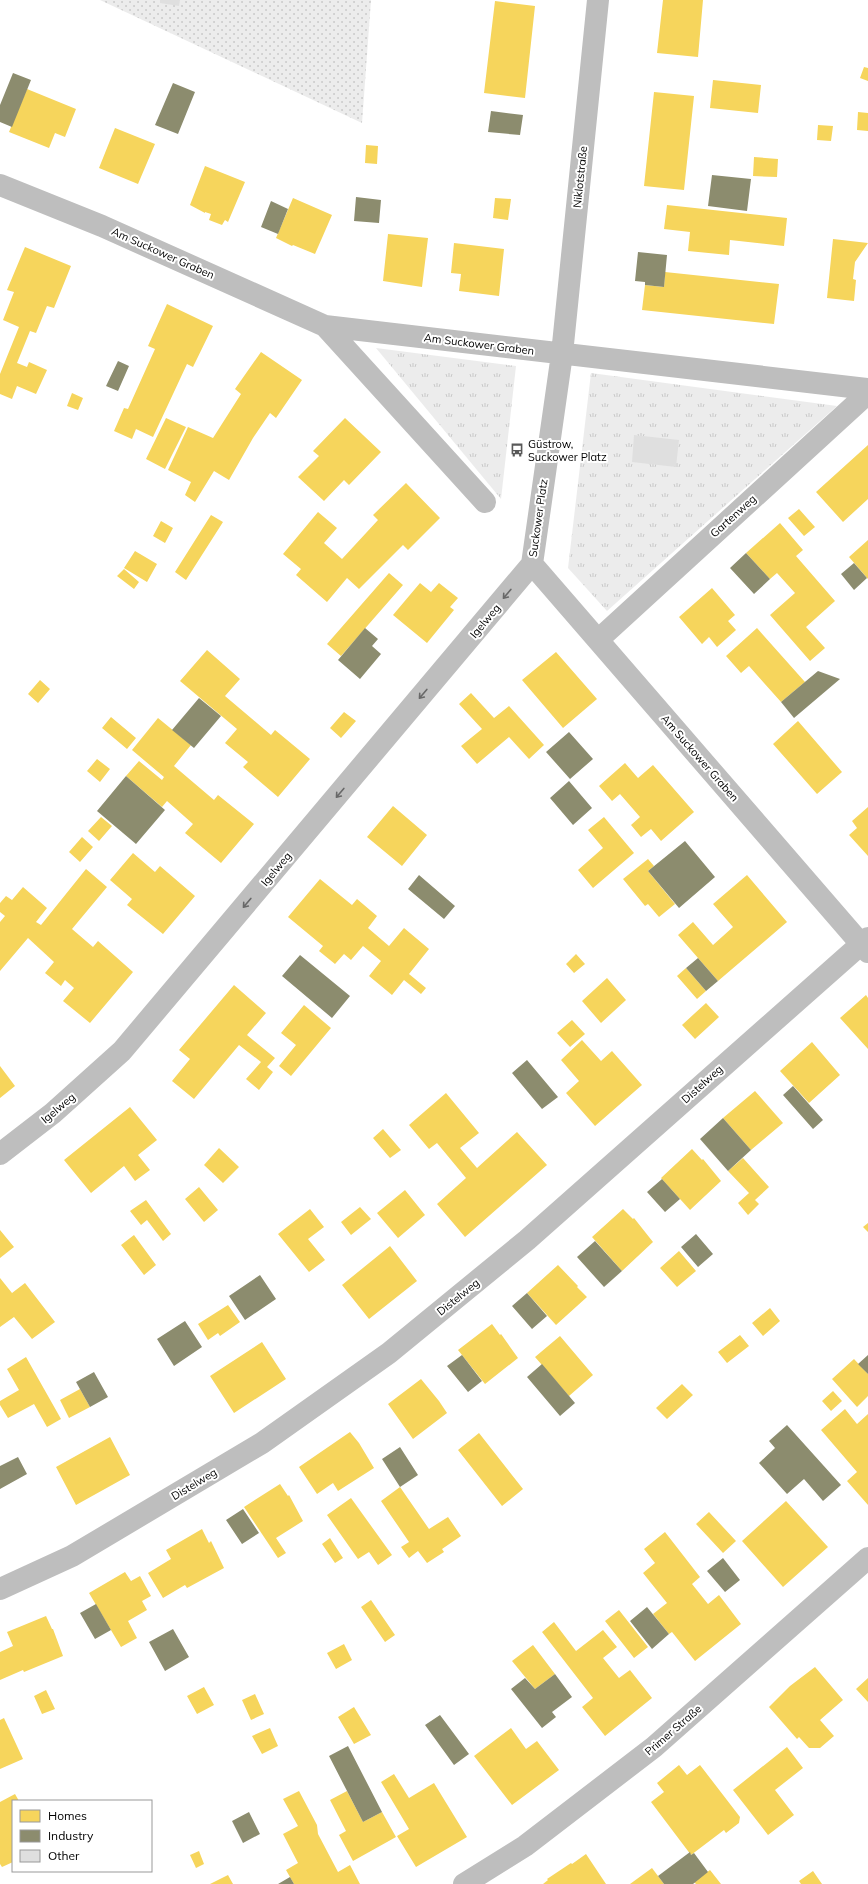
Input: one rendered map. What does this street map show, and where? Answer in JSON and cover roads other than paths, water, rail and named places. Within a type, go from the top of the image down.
[{"type":"street","name":"Niklotstraße","points":[[562,354],[598,0]]},
{"type":"street","name":"Am Suckower Graben","points":[[0,185],[102,226],[325,326],[562,354]]},
{"type":"street","name":"Am Suckower Graben","points":[[325,326],[484,502]]},
{"type":"street","points":[[562,354],[868,390]]},
{"type":"street","name":"Suckower Platz","points":[[532,564],[562,354]]},
{"type":"street","name":"Gartenweg","points":[[598,640],[868,393]]},
{"type":"street","name":"Am Suckower Graben","points":[[532,564],[866,945]]},
{"type":"street","name":"Igelweg","points":[[0,1154],[53,1114],[122,1051],[532,564]]},
{"type":"street","name":"Distelweg","points":[[0,1589],[72,1556],[262,1443],[389,1353],[527,1240],[866,945]]},
{"type":"street","name":"Primer Straße","points":[[464,1884],[525,1846],[654,1747],[868,1558]]},
{"type":"place","name":"Güstrow, Suckower Platz","points":[[517,450]]}]
